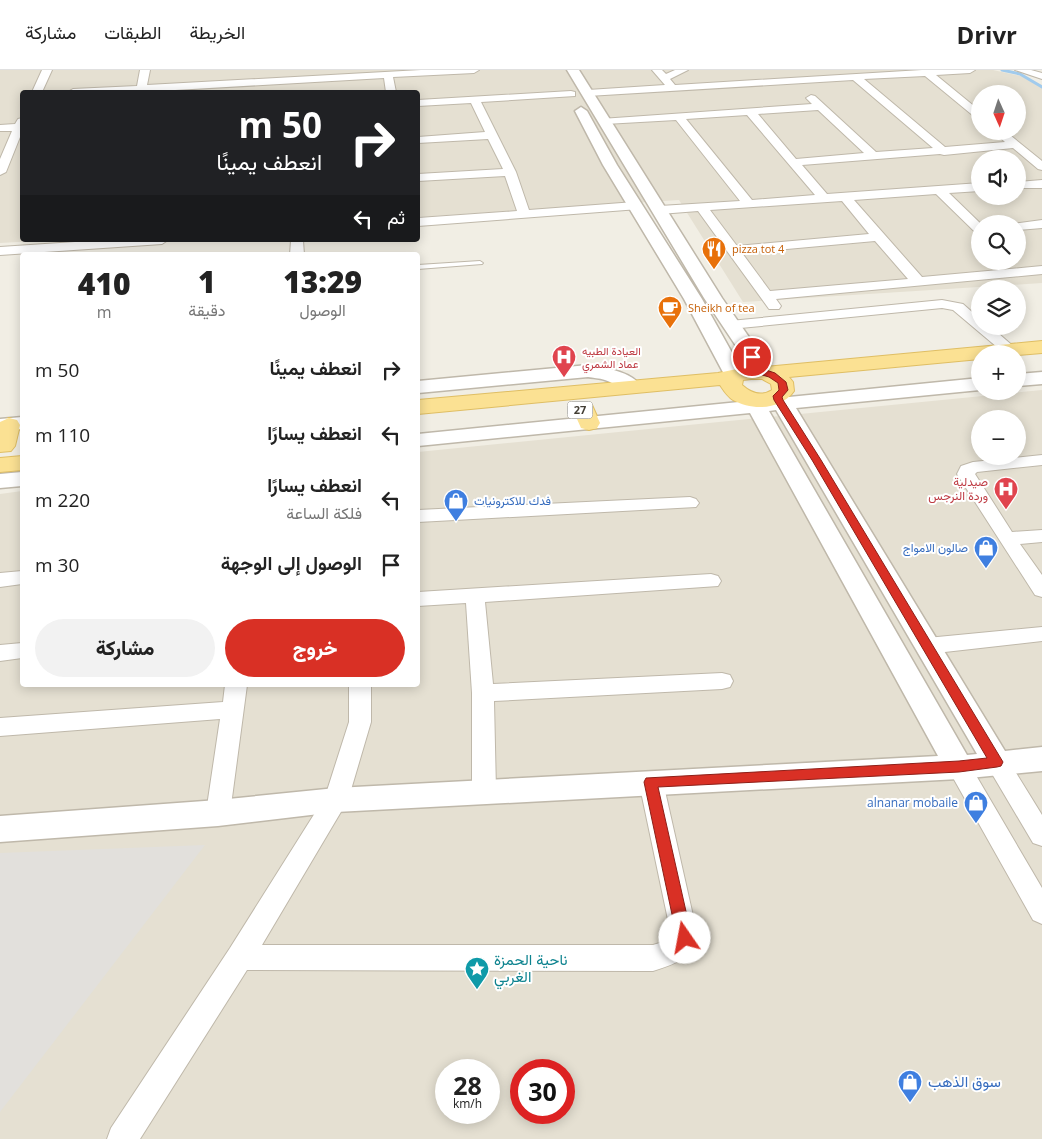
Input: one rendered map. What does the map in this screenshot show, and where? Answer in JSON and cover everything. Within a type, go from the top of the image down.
[{"type":"main road","name":"27","points":[[1026,353],[1042,347]]},
{"type":"main road","name":"27","points":[[1026,360],[1042,363]]},
{"type":"main road","name":"27","points":[[743,390],[747,372],[764,373],[971,361]]},
{"type":"main road","name":"27","points":[[420,407],[632,387],[743,390],[766,400],[780,398],[796,388],[971,370]]},
{"type":"main road","points":[[764,373],[782,382],[784,386],[780,398]]},
{"type":"main road","name":"27","points":[[420,426],[586,416],[743,390]]},
{"type":"main road","points":[[8,439],[20,460]]},
{"type":"street","points":[[38,90],[47,70]]},
{"type":"street","points":[[141,89],[145,70]]},
{"type":"street","points":[[262,70],[262,82]]},
{"type":"street","points":[[118,90],[221,88],[349,73],[388,75],[474,70]]},
{"type":"street","points":[[557,70],[610,166],[693,299],[743,390],[1042,912]]},
{"type":"street","points":[[573,70],[730,325],[764,373]]},
{"type":"street","points":[[657,70],[673,88]]},
{"type":"street","points":[[664,78],[683,70]]},
{"type":"street","points":[[750,70],[765,83]]},
{"type":"street","points":[[823,70],[834,79]]},
{"type":"street","points":[[588,93],[856,78],[898,72],[928,73],[970,70]]},
{"type":"street","points":[[1020,70],[1042,76]]},
{"type":"street","points":[[928,73],[971,109]]},
{"type":"street","points":[[388,75],[390,90]]},
{"type":"street","points":[[856,78],[944,152]]},
{"type":"street","points":[[793,82],[875,157]]},
{"type":"street","points":[[420,103],[571,94]]},
{"type":"street","points":[[475,100],[510,172],[524,214]]},
{"type":"street","points":[[605,121],[821,107]]},
{"type":"street","points":[[750,112],[824,198]]},
{"type":"street","points":[[679,117],[748,203]]},
{"type":"street","points":[[0,128],[20,125]]},
{"type":"street","points":[[0,172],[20,129]]},
{"type":"street","points":[[420,140],[492,135]]},
{"type":"street","points":[[1008,140],[1042,167]]},
{"type":"street","points":[[795,162],[944,152],[1014,145]]},
{"type":"street","points":[[602,151],[612,153],[622,149]]},
{"type":"street","points":[[610,166],[620,162],[632,164]]},
{"type":"street","points":[[420,178],[510,172]]},
{"type":"street","points":[[1026,185],[1042,184]]},
{"type":"street","points":[[660,210],[971,188]]},
{"type":"street","points":[[939,190],[971,221]]},
{"type":"street","points":[[845,197],[878,237],[920,282]]},
{"type":"street","points":[[420,222],[635,206]]},
{"type":"street","points":[[701,206],[785,320]]},
{"type":"street","points":[[1026,225],[1042,224]]},
{"type":"street","points":[[734,250],[878,237]]},
{"type":"street","points":[[0,251],[111,242]]},
{"type":"street","points":[[767,296],[1042,270]]},
{"type":"street","points":[[693,299],[713,298]]},
{"type":"street","points":[[730,325],[942,304],[958,307],[971,318]]},
{"type":"street","points":[[989,335],[1000,345]]},
{"type":"street","points":[[420,387],[588,371],[611,374],[632,387]]},
{"type":"street","points":[[1026,379],[1042,378]]},
{"type":"street","points":[[971,385],[780,398],[1042,836]]},
{"type":"street","points":[[420,440],[586,416]]},
{"type":"street","points":[[1042,460],[973,468],[967,470],[966,474],[1042,590]]},
{"type":"street","points":[[0,481],[20,479]]},
{"type":"street","points":[[420,516],[690,503]]},
{"type":"street","points":[[1007,539],[1042,536]]},
{"type":"street","points":[[0,580],[20,578]]},
{"type":"street","points":[[420,600],[711,581]]},
{"type":"street","points":[[475,596],[483,693],[484,792]]},
{"type":"street","points":[[927,646],[1042,634]]},
{"type":"street","points":[[0,653],[20,652]]},
{"type":"street","points":[[483,693],[722,681]]},
{"type":"street","points":[[218,813],[236,687]]},
{"type":"street","points":[[122,1139],[240,957],[336,800],[360,722],[360,687]]},
{"type":"street","points":[[0,726],[233,710]]},
{"type":"street","points":[[0,829],[218,813],[336,800],[959,767],[1042,759]]},
{"type":"street","points":[[240,957],[652,958],[672,952],[685,938],[651,782]]},
{"type":"lane","points":[[420,268],[480,263]]},
{"type":"shaded area","points":[[0,70],[993,70],[1025,77],[1042,85],[1042,283],[1026,284],[1026,280],[971,280],[971,288],[743,302],[679,200],[420,217],[420,90],[20,90],[20,242],[0,243]]},
{"type":"shaded area","points":[[1042,390],[1042,1139],[0,1139],[0,494],[20,491],[20,687],[420,687],[420,452],[971,397],[971,400],[1026,400],[1026,392]]},
{"type":"shaded area","points":[[205,845],[0,1112],[0,853]]},
{"type":"waterway","points":[[1002,70],[1020,74],[1042,87]]},
{"type":"place","name":"pizza tot 4","points":[[714,270]]},
{"type":"place","name":"Sheikh of tea","points":[[670,329]]},
{"type":"place","name":"العيادة الطبيه عماد الشمري","points":[[564,378]]},
{"type":"place","name":"صيدلية وردة النرجس","points":[[1006,510]]},
{"type":"place","name":"فدك للاكترونيات","points":[[456,522]]},
{"type":"place","name":"صالون الامواج","points":[[986,569]]},
{"type":"place","name":"alnanar mobaile","points":[[976,824]]},
{"type":"place","name":"ناحية الحمزة الغربي","points":[[477,990]]},
{"type":"place","name":"سوق الذهب","points":[[910,1103]]},
{"type":"route","points":[[685,938],[651,782],[959,767],[997,762],[779,400],[778,396],[784,390],[782,382],[778,378],[762,372],[752,357]]}]
